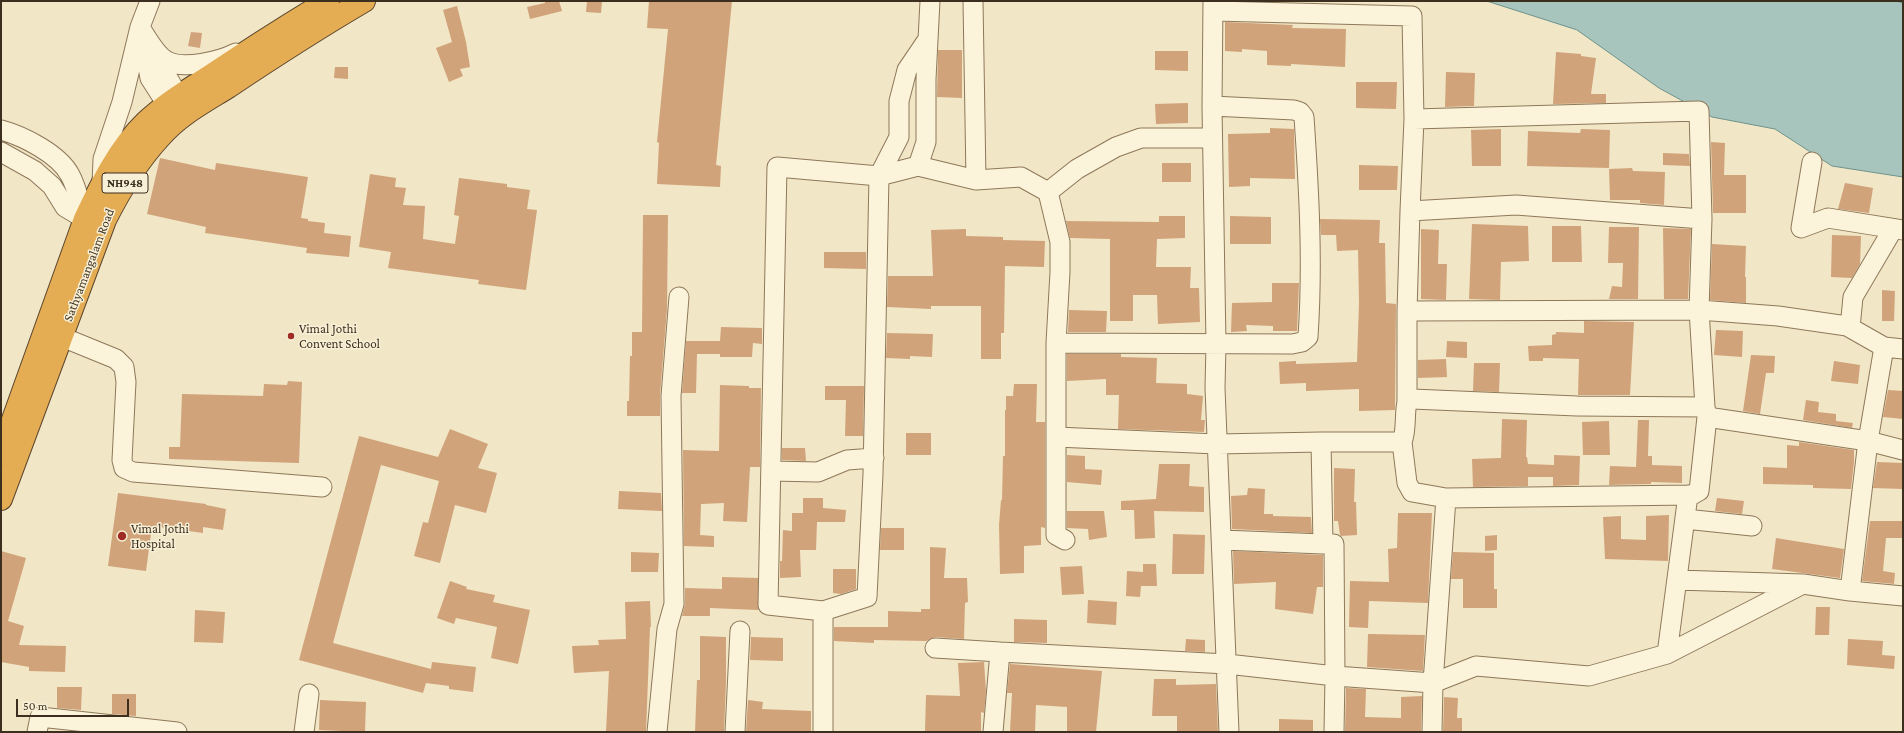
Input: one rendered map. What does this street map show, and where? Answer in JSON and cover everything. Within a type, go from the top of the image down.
[{"type":"highway","name":"Sathyamangalam Road","points":[[1,499],[105,220],[117,195],[133,170],[160,137],[178,109],[255,45],[328,1]]},
{"type":"highway","name":"Sathyamangalam Road","points":[[1,453],[85,219],[102,184],[117,158],[146,122],[178,109],[364,1]]},
{"type":"street","points":[[102,184],[103,159],[122,102],[140,27],[150,1]]},
{"type":"street","points":[[918,166],[926,142],[930,1]]},
{"type":"street","points":[[973,1],[976,180]]},
{"type":"street","points":[[1229,732],[1222,540],[1216,444],[1216,344],[1212,138],[1213,6],[1412,16],[1414,118],[1407,311],[1407,402],[1405,412],[1405,434],[1402,442],[1407,483],[1412,492],[1446,498],[1688,495],[1699,491],[1706,412],[1699,310],[1702,219],[1699,111],[1414,118]]},
{"type":"street","points":[[140,27],[152,46],[167,61],[188,65],[229,56],[255,45]]},
{"type":"street","points":[[140,27],[150,78],[178,109]]},
{"type":"street","points":[[928,39],[907,70],[899,101],[899,137],[878,176],[874,458],[867,597],[823,611],[768,605],[777,167],[878,176],[918,166],[976,180],[1021,177],[1048,192],[1060,242],[1056,343],[1056,535],[1065,540]]},
{"type":"street","points":[[1056,343],[1292,344],[1302,342],[1308,337],[1310,306],[1310,213],[1304,117],[1300,112],[1294,110],[1212,106]]},
{"type":"street","points":[[1,130],[14,134],[49,152],[70,174],[85,219]]},
{"type":"street","points":[[1048,192],[1076,169],[1116,147],[1141,138],[1212,138]]},
{"type":"street","points":[[1,152],[36,171],[52,186],[64,207],[85,219]]},
{"type":"street","points":[[1812,162],[1800,228],[1828,218],[1898,229],[1853,297],[1850,328]]},
{"type":"street","points":[[1410,211],[1516,205],[1702,219]]},
{"type":"street","points":[[657,732],[668,629],[674,604],[671,396],[678,297]]},
{"type":"street","points":[[1407,311],[1699,310],[1778,316],[1850,328],[1884,347],[1903,349]]},
{"type":"street","points":[[62,337],[116,359],[124,367],[126,382],[122,460],[124,468],[133,472],[322,487]]},
{"type":"street","points":[[1850,592],[1868,441],[1884,347]]},
{"type":"street","points":[[1407,402],[1412,399],[1423,398],[1706,412],[1868,441],[1903,450]]},
{"type":"street","points":[[1056,437],[1216,444],[1402,442]]},
{"type":"street","points":[[1321,442],[1323,544]]},
{"type":"street","points":[[770,471],[818,472],[846,460],[874,458]]},
{"type":"street","points":[[1667,654],[1688,495]]},
{"type":"street","points":[[1432,732],[1446,498]]},
{"type":"street","points":[[1685,518],[1752,526]]},
{"type":"street","points":[[1222,540],[1334,544],[1334,732]]},
{"type":"street","points":[[1677,580],[1803,584],[1850,592],[1903,596]]},
{"type":"street","points":[[935,648],[1227,664],[1335,676],[1434,683],[1476,666],[1589,676],[1667,654],[1803,584]]},
{"type":"street","points":[[823,611],[823,732]]},
{"type":"street","points":[[735,732],[740,631]]},
{"type":"street","points":[[993,732],[1000,652]]},
{"type":"street","points":[[304,732],[309,694]]},
{"type":"street","points":[[37,732],[40,717],[177,732]]},
{"type":"water","points":[[1487,1],[1896,1],[1903,3],[1903,177],[1832,166],[1775,129],[1712,117],[1659,88],[1577,30]]},
{"type":"building","points":[[545,1],[559,1],[562,11],[530,19],[527,7],[545,3]]},
{"type":"building","points":[[587,1],[602,1],[601,13],[586,12]]},
{"type":"building","points":[[649,1],[732,1],[716,165],[721,166],[720,187],[657,184],[659,143],[657,142],[668,29],[647,28]]},
{"type":"building","points":[[457,6],[466,42],[470,67],[460,69],[463,76],[449,82],[436,48],[452,42],[443,10]]},
{"type":"building","points":[[1225,22],[1293,25],[1292,28],[1346,29],[1345,67],[1291,64],[1291,66],[1267,65],[1267,51],[1242,49],[1242,52],[1225,51]]},
{"type":"building","points":[[191,32],[202,33],[200,48],[188,46]]},
{"type":"building","points":[[938,50],[962,50],[962,98],[937,97]]},
{"type":"building","points":[[1155,51],[1188,51],[1188,71],[1155,70]]},
{"type":"building","points":[[1556,52],[1581,54],[1581,56],[1596,58],[1591,94],[1606,94],[1606,103],[1553,104]]},
{"type":"building","points":[[335,67],[348,67],[348,79],[334,78]]},
{"type":"building","points":[[1446,72],[1475,73],[1474,106],[1445,107]]},
{"type":"building","points":[[1356,82],[1397,82],[1396,109],[1356,108]]},
{"type":"building","points":[[1188,103],[1188,123],[1156,124],[1155,104]]},
{"type":"building","points":[[1270,128],[1294,129],[1295,179],[1250,178],[1250,186],[1229,187],[1228,134],[1270,133]]},
{"type":"building","points":[[1501,129],[1501,166],[1472,166],[1471,130]]},
{"type":"building","points":[[1581,129],[1610,130],[1609,168],[1527,166],[1528,131],[1580,133]]},
{"type":"building","points":[[1711,142],[1725,143],[1724,175],[1746,175],[1746,213],[1713,213]]},
{"type":"building","points":[[1663,153],[1689,154],[1690,166],[1663,165]]},
{"type":"building","points":[[160,158],[215,170],[216,163],[308,177],[301,218],[308,219],[308,221],[325,223],[324,233],[351,236],[349,257],[306,253],[307,248],[205,233],[206,227],[147,214]]},
{"type":"building","points":[[1162,163],[1191,163],[1191,182],[1162,182]]},
{"type":"building","points":[[1359,165],[1398,166],[1397,190],[1359,190]]},
{"type":"building","points":[[1632,168],[1633,171],[1665,172],[1664,205],[1640,203],[1640,200],[1610,200],[1609,169]]},
{"type":"building","points":[[370,174],[396,178],[395,187],[406,188],[403,205],[425,206],[423,239],[455,244],[459,216],[454,215],[459,178],[507,184],[507,187],[530,190],[527,209],[537,210],[526,290],[478,284],[479,280],[388,268],[391,252],[359,247]]},
{"type":"building","points":[[1845,183],[1873,188],[1869,213],[1838,209]]},
{"type":"building","points":[[643,215],[668,215],[667,309],[660,395],[660,416],[627,416],[627,401],[629,401],[630,356],[632,356],[632,332],[642,332]]},
{"type":"building","points":[[1159,216],[1185,216],[1185,238],[1157,239],[1156,267],[1191,267],[1190,288],[1199,288],[1200,322],[1158,324],[1157,295],[1133,295],[1133,321],[1110,321],[1110,239],[1070,238],[1066,221],[1159,222]]},
{"type":"building","points":[[1230,216],[1271,217],[1271,244],[1230,244]]},
{"type":"building","points":[[1320,219],[1380,220],[1379,243],[1385,243],[1386,303],[1396,304],[1395,410],[1359,411],[1359,389],[1306,391],[1306,383],[1280,384],[1279,362],[1296,361],[1296,364],[1357,362],[1359,303],[1358,250],[1337,251],[1336,235],[1321,235]]},
{"type":"building","points":[[1472,224],[1528,226],[1529,261],[1501,262],[1500,300],[1469,299]]},
{"type":"building","points":[[1552,226],[1581,226],[1582,262],[1552,262]]},
{"type":"building","points":[[1609,227],[1639,227],[1638,299],[1609,299],[1612,286],[1622,287],[1623,263],[1608,263]]},
{"type":"building","points":[[1663,228],[1691,229],[1688,299],[1664,299]]},
{"type":"building","points":[[966,229],[966,236],[1003,237],[1003,240],[1045,241],[1044,267],[1005,266],[1004,333],[1001,333],[1001,359],[981,359],[981,306],[931,306],[931,309],[887,307],[888,276],[933,276],[931,230]]},
{"type":"building","points":[[1421,229],[1439,230],[1438,264],[1447,264],[1446,300],[1421,299]]},
{"type":"building","points":[[1832,235],[1861,236],[1860,264],[1852,278],[1831,277]]},
{"type":"building","points":[[1712,244],[1746,246],[1746,303],[1710,300]]},
{"type":"building","points":[[824,252],[866,252],[866,269],[824,268]]},
{"type":"building","points":[[1272,283],[1299,283],[1297,331],[1273,331],[1273,326],[1246,325],[1247,331],[1231,332],[1232,303],[1272,302]]},
{"type":"building","points":[[1882,290],[1895,291],[1894,321],[1882,321]]},
{"type":"building","points":[[1069,310],[1107,311],[1106,332],[1068,332]]},
{"type":"building","points":[[1584,321],[1634,322],[1630,395],[1578,395],[1579,359],[1543,358],[1543,361],[1529,361],[1528,346],[1552,345],[1552,335],[1556,334],[1556,332],[1584,333]]},
{"type":"building","points":[[721,327],[762,328],[762,344],[753,343],[752,357],[720,357],[720,354],[697,354],[696,393],[682,393],[686,341],[720,341]]},
{"type":"building","points":[[1716,330],[1743,331],[1742,357],[1714,355]]},
{"type":"building","points":[[887,333],[933,334],[932,357],[910,356],[910,359],[886,358]]},
{"type":"building","points":[[1447,341],[1467,342],[1467,358],[1446,357]]},
{"type":"building","points":[[1067,354],[1121,354],[1121,357],[1157,358],[1156,383],[1187,384],[1187,394],[1203,396],[1201,420],[1205,420],[1204,432],[1118,429],[1119,395],[1106,395],[1106,379],[1067,381]]},
{"type":"building","points":[[1751,355],[1775,356],[1774,373],[1766,373],[1760,414],[1743,411]]},
{"type":"building","points":[[1446,359],[1447,377],[1418,378],[1418,360]]},
{"type":"building","points":[[1834,361],[1860,365],[1858,384],[1831,381]]},
{"type":"building","points":[[1474,363],[1500,363],[1499,392],[1473,391]]},
{"type":"building","points":[[288,381],[302,382],[299,463],[169,459],[169,447],[180,447],[182,394],[263,396],[264,384],[287,385]]},
{"type":"building","points":[[1014,384],[1037,384],[1036,422],[1045,422],[1045,528],[1041,527],[1041,545],[1024,546],[1024,573],[1000,574],[999,525],[1002,500],[1003,456],[1005,456],[1006,396],[1013,396]]},
{"type":"building","points":[[720,385],[761,388],[760,467],[750,467],[747,522],[723,521],[724,503],[701,504],[700,535],[714,536],[714,547],[684,546],[683,450],[719,451]]},
{"type":"building","points":[[825,386],[864,386],[863,436],[845,436],[846,400],[825,400]]},
{"type":"building","points":[[1888,390],[1903,391],[1903,419],[1883,417]]},
{"type":"building","points":[[1806,400],[1819,402],[1818,412],[1836,414],[1836,421],[1853,423],[1852,428],[1803,420]]},
{"type":"building","points":[[1502,419],[1527,420],[1526,457],[1528,464],[1554,465],[1554,455],[1580,456],[1579,485],[1553,486],[1553,477],[1528,477],[1528,486],[1473,487],[1472,459],[1501,458]]},
{"type":"building","points":[[1638,420],[1649,420],[1648,456],[1652,456],[1652,465],[1682,466],[1682,483],[1651,482],[1651,484],[1609,485],[1610,466],[1636,467]]},
{"type":"building","points":[[1609,421],[1610,455],[1583,455],[1582,422]]},
{"type":"building","points":[[450,429],[488,444],[478,468],[497,473],[486,513],[455,505],[440,563],[414,556],[423,522],[428,523],[439,481],[381,465],[333,643],[431,669],[432,662],[476,667],[473,692],[449,689],[449,686],[426,683],[423,693],[299,660],[359,436],[438,457]]},
{"type":"building","points":[[906,433],[931,433],[931,455],[906,455]]},
{"type":"building","points":[[1799,442],[1854,450],[1851,489],[1813,488],[1813,485],[1763,484],[1763,467],[1787,468],[1787,445],[1799,446]]},
{"type":"building","points":[[782,448],[805,448],[806,461],[782,460]]},
{"type":"building","points":[[1067,455],[1085,456],[1085,469],[1102,470],[1101,485],[1067,482]]},
{"type":"building","points":[[1877,462],[1903,463],[1903,489],[1873,488]]},
{"type":"building","points":[[1159,464],[1190,464],[1189,486],[1204,487],[1204,512],[1154,511],[1155,538],[1135,539],[1134,510],[1121,510],[1121,501],[1156,499]]},
{"type":"building","points":[[1334,468],[1355,469],[1354,502],[1356,502],[1357,535],[1341,536],[1338,521],[1334,521]]},
{"type":"building","points":[[1248,488],[1265,489],[1264,514],[1273,514],[1273,516],[1311,517],[1312,533],[1232,529],[1231,496],[1247,495]]},
{"type":"building","points":[[619,491],[661,493],[662,511],[618,509]]},
{"type":"building","points":[[118,493],[206,504],[226,509],[223,530],[203,527],[203,533],[152,526],[146,571],[108,566]]},
{"type":"building","points":[[803,498],[823,498],[823,508],[846,510],[845,522],[817,522],[816,550],[800,550],[801,577],[780,578],[783,530],[792,531],[792,513],[803,513]]},
{"type":"building","points":[[1717,498],[1744,501],[1742,514],[1715,511]]},
{"type":"building","points":[[1067,511],[1104,511],[1107,537],[1089,540],[1088,529],[1067,528]]},
{"type":"building","points":[[1398,513],[1432,513],[1428,603],[1369,601],[1368,628],[1349,627],[1350,581],[1389,582],[1388,549],[1397,548]]},
{"type":"building","points":[[1669,515],[1668,561],[1605,559],[1603,517],[1621,516],[1621,539],[1646,540],[1646,516]]},
{"type":"building","points":[[1870,521],[1903,521],[1903,538],[1886,538],[1883,571],[1895,573],[1894,584],[1862,581]]},
{"type":"building","points":[[881,528],[904,528],[904,550],[880,550]]},
{"type":"building","points":[[1173,534],[1205,535],[1204,574],[1172,574]]},
{"type":"building","points":[[1497,535],[1497,550],[1485,551],[1485,536]]},
{"type":"building","points":[[1776,538],[1844,549],[1840,578],[1772,569]]},
{"type":"building","points":[[930,547],[946,548],[944,578],[967,578],[968,602],[965,603],[964,639],[936,637],[926,641],[874,640],[874,643],[834,641],[834,627],[888,627],[888,611],[921,612],[921,609],[930,609]]},
{"type":"building","points":[[1,551],[26,558],[8,621],[24,626],[19,645],[66,646],[65,672],[29,671],[29,667],[1,662]]},
{"type":"building","points":[[1233,551],[1323,555],[1323,587],[1317,587],[1313,614],[1275,609],[1276,582],[1234,584]]},
{"type":"building","points":[[631,552],[659,553],[658,572],[631,572]]},
{"type":"building","points":[[1453,552],[1494,553],[1494,589],[1497,589],[1497,608],[1463,608],[1463,579],[1451,579]]},
{"type":"building","points":[[1143,564],[1156,564],[1157,586],[1141,586],[1140,597],[1126,596],[1127,571],[1143,572]]},
{"type":"building","points":[[1082,566],[1084,594],[1062,595],[1060,567]]},
{"type":"building","points":[[833,569],[856,569],[856,589],[841,594],[833,593]]},
{"type":"building","points":[[722,577],[758,578],[758,610],[710,608],[710,616],[682,616],[685,604],[685,588],[722,589]]},
{"type":"building","points":[[450,581],[467,587],[466,589],[495,595],[493,602],[530,610],[518,664],[491,658],[497,627],[456,618],[454,624],[437,618]]},
{"type":"building","points":[[1088,600],[1117,602],[1116,625],[1087,623]]},
{"type":"building","points":[[650,601],[651,627],[646,732],[606,732],[609,671],[574,673],[572,646],[599,645],[598,640],[626,639],[625,602]]},
{"type":"building","points":[[1816,607],[1830,607],[1829,635],[1815,635]]},
{"type":"building","points":[[195,610],[225,612],[223,643],[194,642]]},
{"type":"building","points":[[1014,619],[1047,620],[1047,643],[1014,642]]},
{"type":"building","points":[[1368,634],[1425,635],[1423,671],[1367,667]]},
{"type":"building","points":[[700,636],[726,637],[724,732],[695,732],[697,680],[700,680]]},
{"type":"building","points":[[751,637],[783,638],[783,661],[750,660]]},
{"type":"building","points":[[1186,639],[1205,640],[1205,652],[1185,651]]},
{"type":"building","points":[[1848,639],[1883,641],[1882,655],[1895,656],[1894,669],[1847,665]]},
{"type":"building","points":[[984,662],[986,691],[984,713],[981,712],[981,732],[925,731],[926,695],[960,696],[958,663]]},
{"type":"building","points":[[1010,664],[1102,671],[1096,732],[1067,732],[1067,707],[1036,705],[1035,732],[1010,732],[1012,693],[1007,693]]},
{"type":"building","points":[[1154,679],[1176,679],[1176,685],[1216,684],[1218,732],[1177,732],[1177,716],[1152,716]]},
{"type":"building","points":[[57,687],[82,687],[81,710],[57,708]]},
{"type":"building","points":[[1346,688],[1366,689],[1365,717],[1401,718],[1401,697],[1422,696],[1421,732],[1345,731]]},
{"type":"building","points":[[112,694],[136,694],[136,716],[112,714]]},
{"type":"building","points":[[1444,697],[1458,698],[1457,718],[1462,718],[1462,732],[1443,732]]},
{"type":"building","points":[[320,700],[366,702],[365,732],[319,730]]},
{"type":"building","points":[[748,700],[763,702],[762,709],[811,711],[811,732],[746,732]]},
{"type":"building","points":[[1279,719],[1313,720],[1313,732],[1279,732]]},
{"type":"place","name":"Vimal Jothi Convent School","points":[[291,336]]},
{"type":"place","name":"Vimal Jothi Hospital","points":[[122,536]]}]
